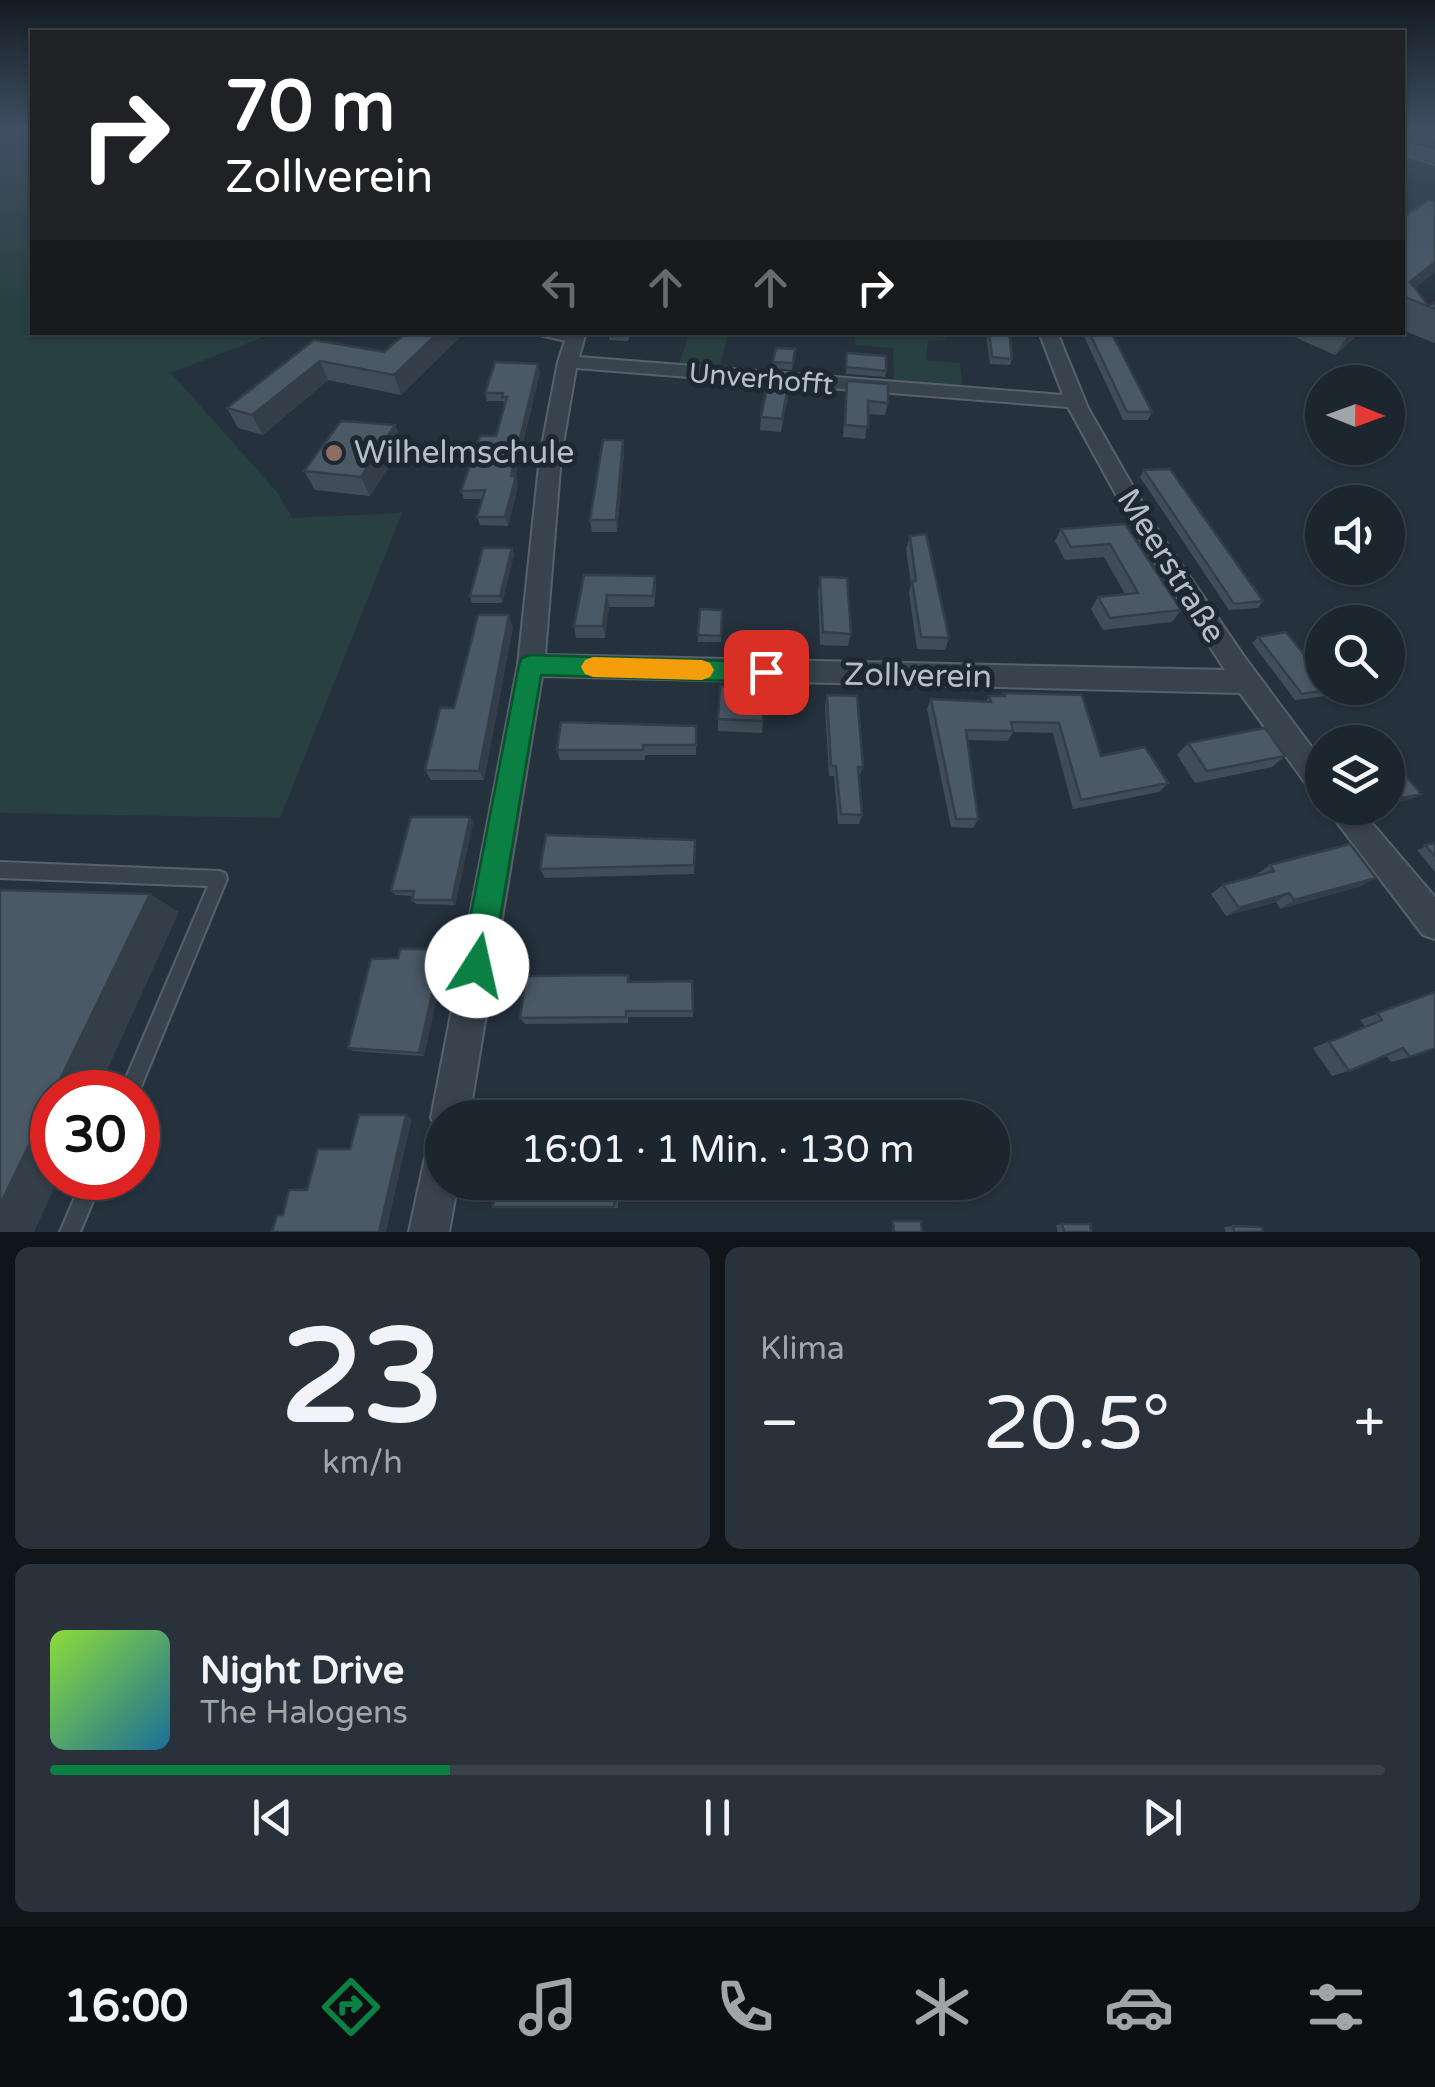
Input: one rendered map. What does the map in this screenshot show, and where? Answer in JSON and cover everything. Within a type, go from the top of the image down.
[{"type":"street","name":"Meerstraße","points":[[1049,335],[1075,402],[1125,496],[1246,682],[1305,761]]},
{"type":"street","name":"Unverhofft","points":[[573,345],[877,389],[1075,402]]},
{"type":"street","points":[[453,1100],[530,665],[540,595],[548,454],[573,345]]},
{"type":"street","name":"Zollverein","points":[[530,665],[1246,682]]},
{"type":"street","points":[[1355,825],[1435,924]]},
{"type":"street","points":[[429,1232],[435,1200]]},
{"type":"lane","points":[[540,335],[573,345]]},
{"type":"lane","points":[[0,870],[219,879],[138,1070]]},
{"type":"lane","points":[[70,1232],[84,1200]]},
{"type":"green space","points":[[0,190],[30,190],[30,335],[268,335],[171,373],[277,492],[292,518],[402,513],[280,818],[0,813]]},
{"type":"green space","points":[[689,335],[728,335],[719,370],[678,366]]},
{"type":"green space","points":[[856,335],[945,335],[945,340],[928,341],[926,360],[960,363],[963,389],[894,385],[893,348],[855,345]]},
{"type":"building","points":[[1428,200],[1435,202],[1435,262],[1410,282],[1429,306],[1435,302],[1435,309],[1405,297],[1405,216]]},
{"type":"building","points":[[404,335],[436,335],[394,375],[320,361],[252,415],[227,408],[314,340],[384,352]]},
{"type":"building","points":[[989,335],[1009,335],[1012,359],[992,357]]},
{"type":"building","points":[[1090,335],[1113,335],[1152,412],[1127,412]]},
{"type":"building","points":[[776,348],[795,349],[793,363],[773,362]]},
{"type":"building","points":[[847,353],[886,356],[886,371],[846,367]]},
{"type":"building","points":[[495,362],[538,364],[505,517],[477,517],[485,490],[461,491],[480,436],[496,436],[507,397],[502,397],[503,393],[485,393]]},
{"type":"building","points":[[770,374],[790,375],[782,419],[761,417]]},
{"type":"building","points":[[847,381],[888,384],[888,403],[868,401],[868,427],[845,425]]},
{"type":"building","points":[[341,421],[395,425],[361,477],[304,471]]},
{"type":"building","points":[[603,440],[623,440],[616,520],[590,520]]},
{"type":"building","points":[[1170,469],[1263,601],[1234,604],[1144,470]]},
{"type":"building","points":[[1125,524],[1181,610],[1110,618],[1098,597],[1138,593],[1110,544],[1071,547],[1061,529]]},
{"type":"building","points":[[926,534],[949,638],[921,637],[910,536]]},
{"type":"building","points":[[483,548],[512,548],[500,596],[470,596]]},
{"type":"building","points":[[584,575],[655,576],[653,596],[607,595],[603,626],[574,626]]},
{"type":"building","points":[[820,577],[847,578],[851,634],[823,632]]},
{"type":"building","points":[[700,609],[722,610],[721,636],[698,635]]},
{"type":"building","points":[[478,615],[509,615],[479,771],[425,770],[440,708],[454,708]]},
{"type":"building","points":[[1286,632],[1305,656],[1305,694],[1302,694],[1258,637]]},
{"type":"building","points":[[720,686],[763,688],[763,721],[718,719]]},
{"type":"building","points":[[1004,693],[1082,695],[1101,756],[1145,747],[1168,783],[1081,800],[1059,723],[1011,722],[1013,731],[966,730],[978,819],[956,819],[931,699],[991,702],[989,696],[1005,696]]},
{"type":"building","points":[[827,695],[857,696],[863,767],[858,767],[862,815],[841,814],[836,766],[831,766]]},
{"type":"building","points":[[561,722],[696,726],[696,745],[643,745],[643,750],[557,750]]},
{"type":"building","points":[[1265,728],[1285,756],[1207,771],[1188,743]]},
{"type":"building","points":[[1405,775],[1421,794],[1405,798]]},
{"type":"building","points":[[411,817],[470,817],[452,900],[412,900],[414,891],[391,891]]},
{"type":"building","points":[[546,835],[695,840],[694,865],[540,869]]},
{"type":"building","points":[[1435,843],[1435,856],[1425,845]]},
{"type":"building","points":[[1350,844],[1376,878],[1294,900],[1289,893],[1239,908],[1223,885],[1274,871],[1270,865]]},
{"type":"building","points":[[0,890],[150,894],[65,1070],[30,1070],[30,1143],[0,1205]]},
{"type":"building","points":[[400,949],[442,949],[419,1053],[348,1048],[371,959],[398,958]]},
{"type":"building","points":[[628,975],[628,982],[692,981],[693,1011],[626,1011],[626,1017],[520,1018],[526,976]]},
{"type":"building","points":[[1435,992],[1435,1048],[1410,1057],[1403,1048],[1349,1071],[1329,1042],[1382,1020],[1377,1013]]},
{"type":"building","points":[[359,1115],[406,1115],[379,1232],[272,1232],[277,1215],[283,1215],[289,1190],[307,1190],[318,1149],[350,1149]]},
{"type":"building","points":[[494,1200],[615,1200],[614,1207],[493,1207]]},
{"type":"building","points":[[893,1221],[921,1221],[922,1232],[894,1232]]},
{"type":"building","points":[[1062,1224],[1090,1224],[1091,1232],[1064,1232]]},
{"type":"building","points":[[1233,1226],[1262,1227],[1263,1232],[1234,1232]]},
{"type":"slow traffic","points":[[593,667],[702,670]]},
{"type":"place","name":"Wilhelmschule","points":[[334,453]]},
{"type":"route","points":[[477,966],[530,665],[766,672]]}]
